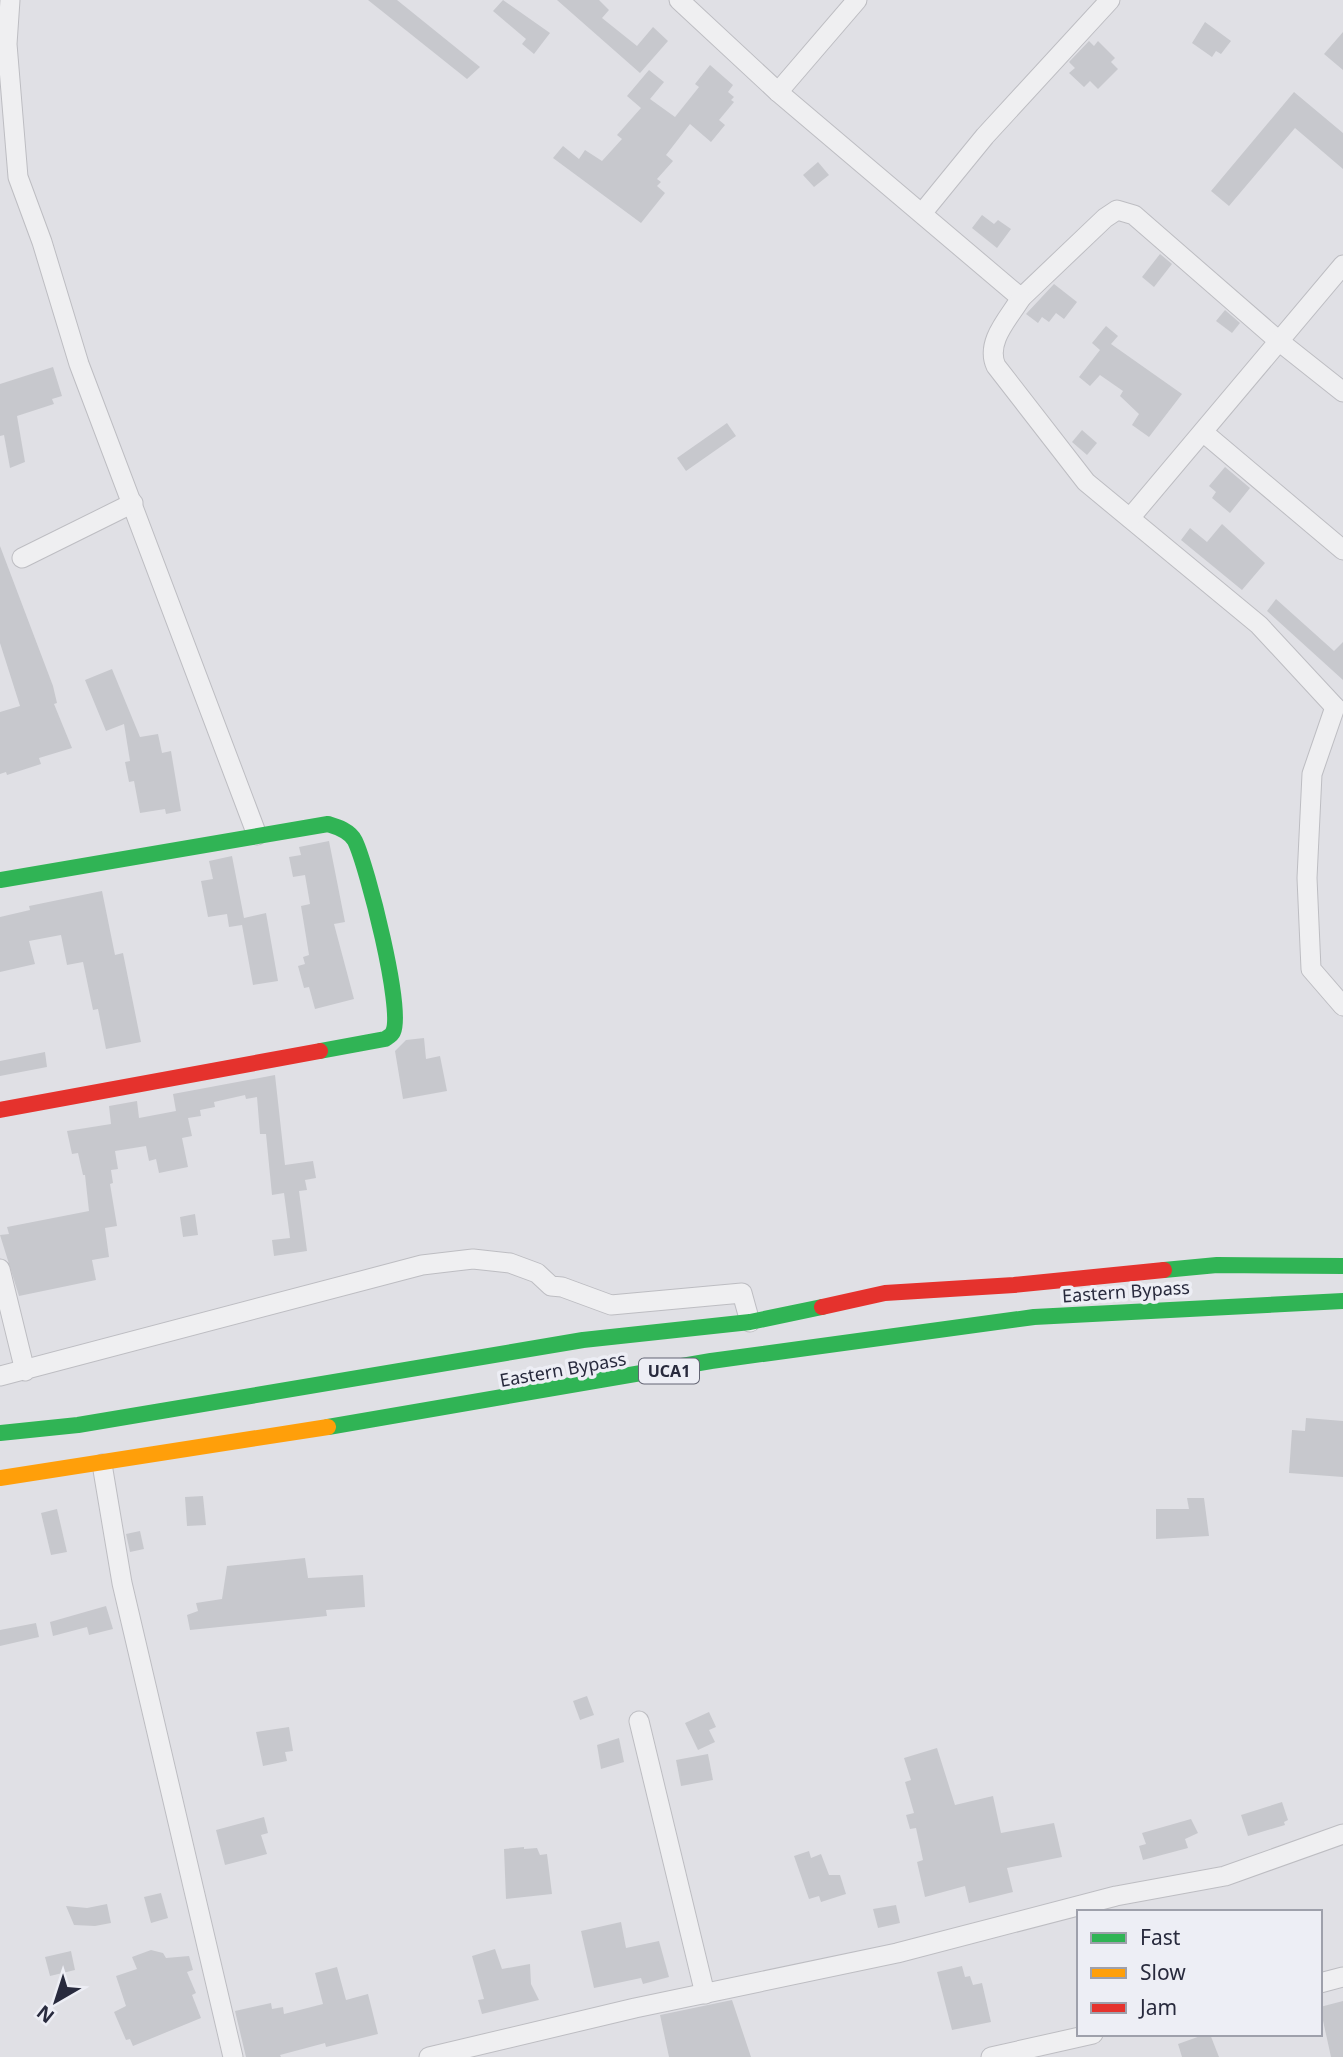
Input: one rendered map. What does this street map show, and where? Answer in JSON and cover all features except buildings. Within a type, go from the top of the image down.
[{"type":"main road","points":[[0,880],[328,824],[343,829],[355,839],[391,981],[393,1032],[385,1040],[0,1110]]},
{"type":"main road","name":"Eastern Bypass","points":[[0,1433],[78,1425],[583,1340],[750,1322],[885,1293],[1014,1285],[1217,1265],[1343,1266]]},
{"type":"main road","name":"Eastern Bypass","points":[[0,1478],[389,1418],[711,1362],[1034,1317],[1343,1301]]},
{"type":"main road","points":[[159,1410],[168,1451]]},
{"type":"street","points":[[10,0],[7,44],[18,177],[42,242],[79,364],[257,835]]},
{"type":"street","points":[[679,0],[778,92],[923,212],[1021,298]]},
{"type":"street","points":[[778,92],[857,0]]},
{"type":"street","points":[[923,212],[985,136],[1110,0]]},
{"type":"street","points":[[1343,392],[1280,342],[1134,215],[1118,210],[1105,218],[1021,298],[993,343],[990,354],[996,366],[1086,482],[1259,625],[1339,707],[1312,774],[1307,878],[1311,969],[1343,1006]]},
{"type":"street","points":[[1130,518],[1343,265]]},
{"type":"street","points":[[1203,432],[1343,550]]},
{"type":"street","points":[[23,558],[133,503]]},
{"type":"street","points":[[0,1376],[140,1337],[408,1269],[473,1259],[510,1263],[537,1273],[551,1286],[562,1287],[611,1305],[743,1293],[750,1322]]},
{"type":"street","points":[[0,1269],[25,1371]]},
{"type":"street","points":[[102,1464],[122,1583],[233,2057]]},
{"type":"street","points":[[639,1721],[705,1993]]},
{"type":"street","points":[[429,2057],[705,1993],[897,1953],[1116,1896],[1225,1876],[1343,1834]]},
{"type":"street","points":[[1322,1982],[1343,1977]]},
{"type":"street","points":[[991,2057],[1084,2036]]},
{"type":"traffic: fast","points":[[0,880],[328,824],[343,830],[355,841],[368,878],[389,968],[395,1019],[392,1033],[385,1039],[320,1051]]},
{"type":"traffic: fast","points":[[1164,1270],[1217,1265],[1343,1266]]},
{"type":"traffic: fast","points":[[328,1427],[711,1361],[1034,1317],[1343,1301]]},
{"type":"traffic: fast","points":[[0,1433],[78,1425],[583,1340],[750,1322],[822,1307]]},
{"type":"traffic: slow","points":[[0,1478],[328,1427]]},
{"type":"traffic: jam","points":[[0,1110],[320,1051]]},
{"type":"traffic: jam","points":[[822,1307],[885,1293],[1014,1285],[1164,1270]]}]
